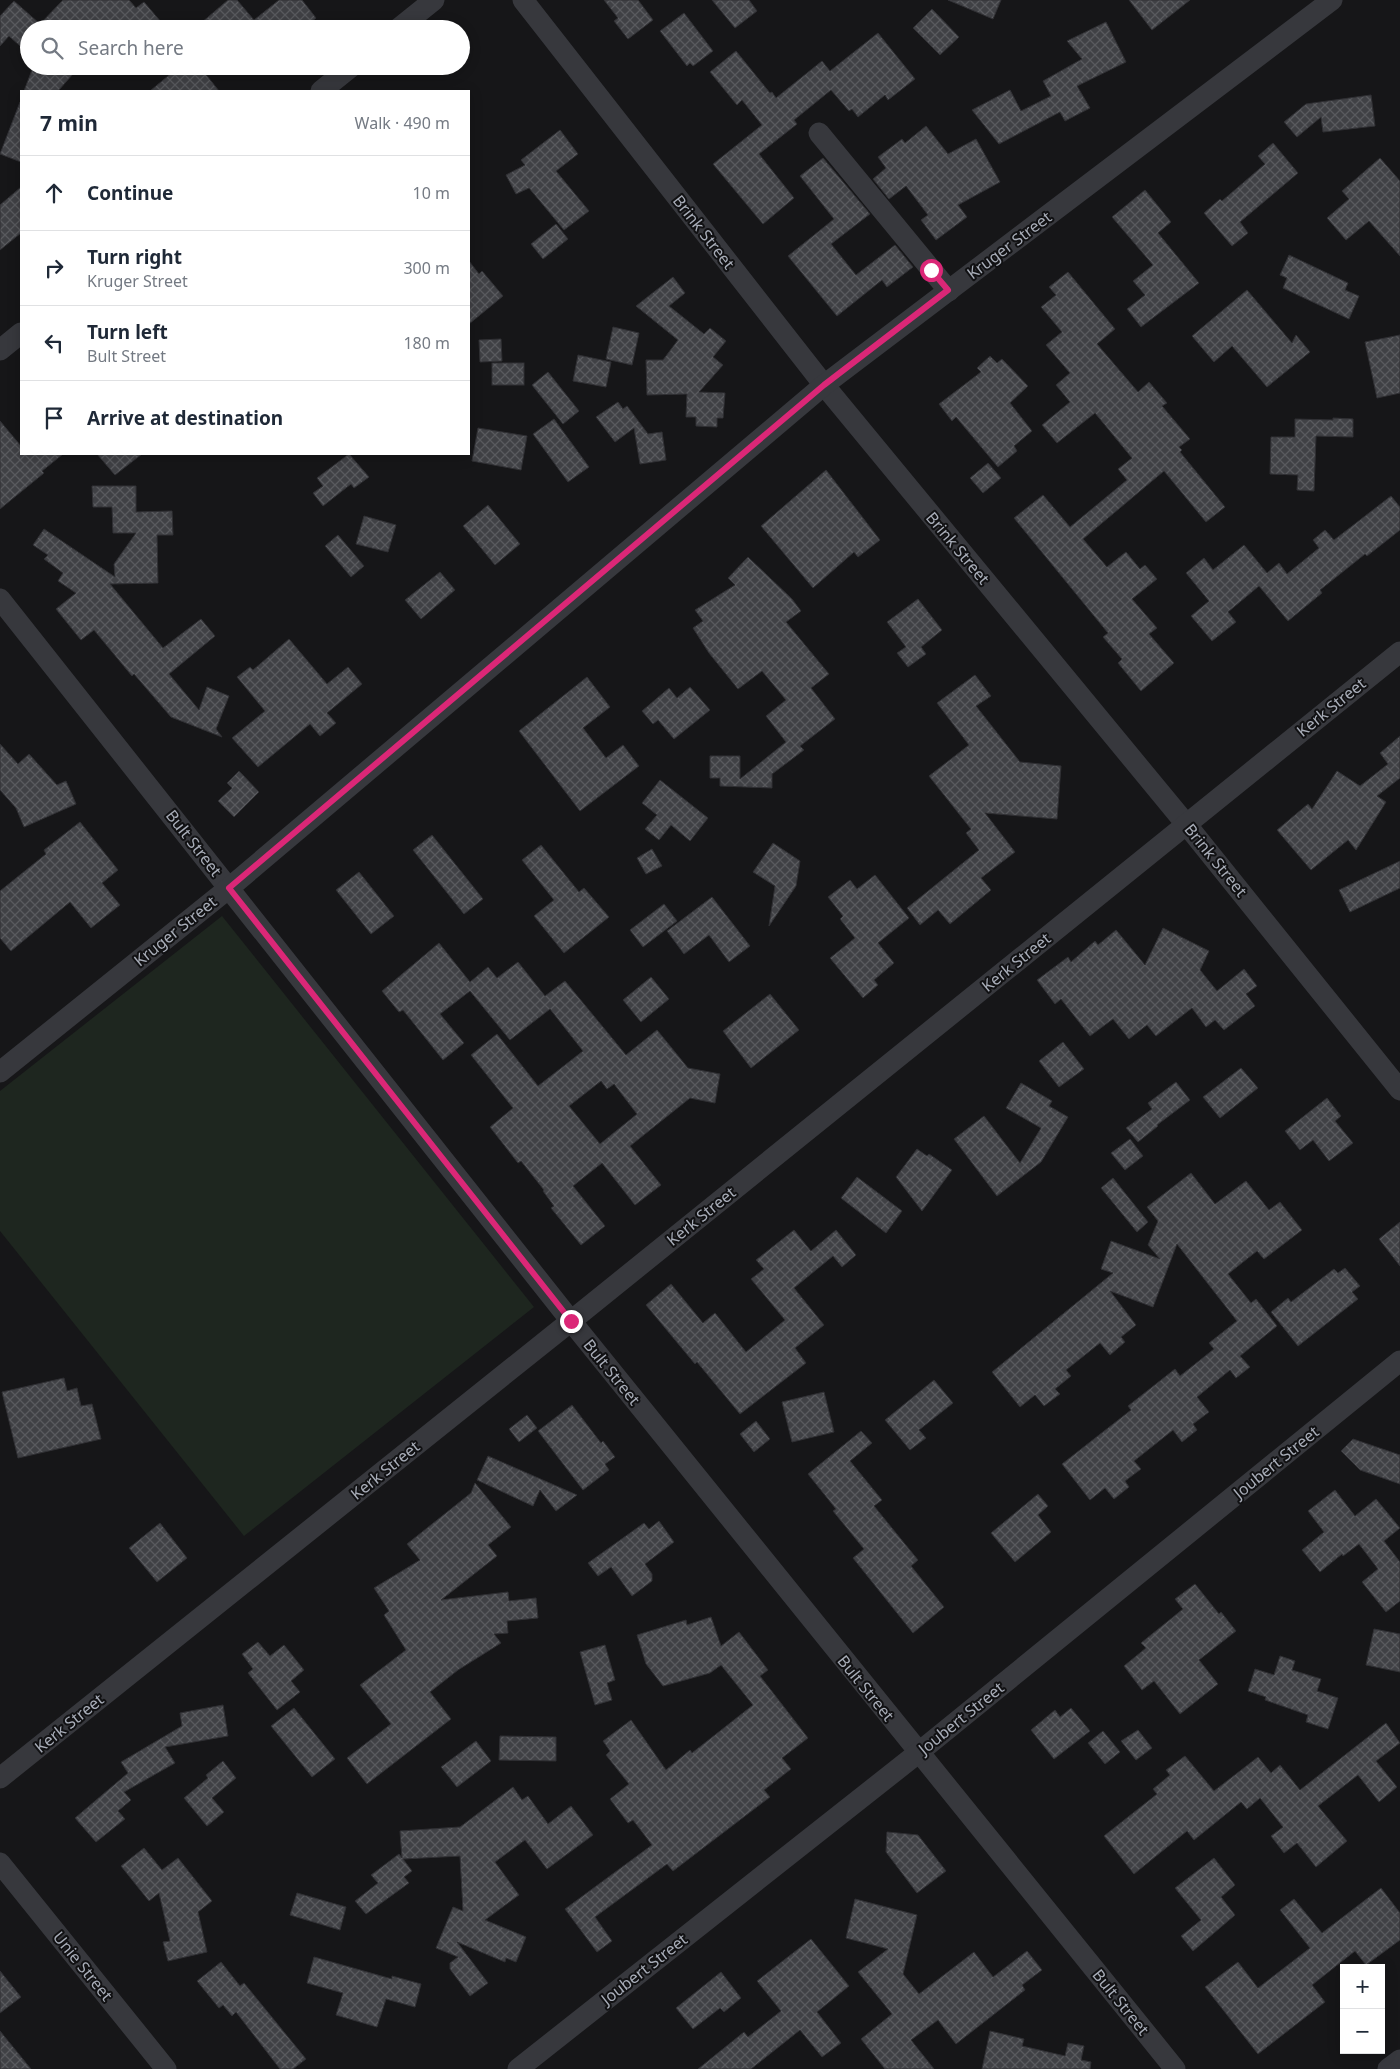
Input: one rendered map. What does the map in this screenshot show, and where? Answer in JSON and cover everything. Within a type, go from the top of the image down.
[{"type":"street","points":[[409,20],[434,0]]},
{"type":"street","name":"Brink Street","points":[[523,0],[824,385],[1186,824],[1400,1090]]},
{"type":"street","name":"Kruger Street","points":[[0,1072],[229,888],[824,385],[1332,0]]},
{"type":"street","points":[[322,90],[341,75]]},
{"type":"street","points":[[820,133],[948,290]]},
{"type":"street","points":[[0,350],[20,334]]},
{"type":"street","name":"Bult Street","points":[[0,599],[571,1321],[1175,2069]]},
{"type":"street","name":"Kerk Street","points":[[0,1778],[571,1321],[1400,652]]},
{"type":"street","name":"Joubert Street","points":[[518,2069],[918,1752],[1400,1361]]},
{"type":"street","name":"Unie Street","points":[[0,1863],[166,2069]]},
{"type":"street","points":[[1388,2069],[1400,2060]]},
{"type":"shaded area","points":[[222,916],[534,1307],[244,1536],[0,1231],[0,1091]]},
{"type":"building","points":[[63,0],[129,0],[136,8],[144,2],[159,20],[44,20]]},
{"type":"building","points":[[228,0],[237,0],[254,20],[205,20]]},
{"type":"building","points":[[279,0],[302,0],[316,18],[314,20],[254,20]]},
{"type":"building","points":[[604,0],[638,0],[653,20],[628,39],[614,21],[618,18]]},
{"type":"building","points":[[712,0],[749,0],[757,11],[735,28]]},
{"type":"building","points":[[948,0],[1001,0],[993,19]]},
{"type":"building","points":[[1129,0],[1190,0],[1152,30]]},
{"type":"building","points":[[14,1],[35,20],[20,20],[20,46],[9,36],[0,46],[0,16]]},
{"type":"building","points":[[932,9],[959,37],[940,55],[913,28]]},
{"type":"building","points":[[684,13],[713,51],[693,66],[690,63],[687,66],[660,31]]},
{"type":"building","points":[[1106,22],[1126,62],[1077,86],[1090,108],[1065,121],[1060,112],[999,144],[972,110],[1010,90],[1021,111],[1051,96],[1043,81],[1082,59],[1067,41]]},
{"type":"building","points":[[878,33],[915,79],[888,100],[885,95],[858,117],[852,109],[849,111],[831,90],[794,120],[797,124],[759,154],[794,198],[763,224],[713,164],[762,125],[742,100],[737,105],[710,72],[736,51],[776,98],[822,61],[830,71]]},
{"type":"building","points":[[30,75],[72,75],[59,90],[24,90]]},
{"type":"building","points":[[169,75],[206,75],[218,90],[151,90]]},
{"type":"building","points":[[1371,95],[1375,126],[1323,132],[1321,117],[1297,137],[1284,122],[1306,104]]},
{"type":"building","points":[[20,102],[20,162],[0,154]]},
{"type":"building","points":[[926,126],[948,154],[976,139],[1000,182],[958,205],[967,217],[936,240],[921,220],[928,215],[906,186],[889,199],[873,179],[886,168],[878,157],[902,139],[905,143]]},
{"type":"building","points":[[560,130],[578,154],[556,171],[589,211],[564,230],[529,188],[516,194],[506,175],[525,165],[521,160]]},
{"type":"building","points":[[1273,143],[1298,173],[1240,222],[1248,233],[1232,246],[1204,213],[1220,199],[1222,201],[1265,164],[1258,156]]},
{"type":"building","points":[[823,158],[870,214],[831,244],[856,275],[895,245],[913,267],[887,287],[882,280],[837,316],[788,256],[834,219],[800,176]]},
{"type":"building","points":[[1380,158],[1400,181],[1400,256],[1369,221],[1346,240],[1327,218],[1349,199],[1342,191]]},
{"type":"building","points":[[20,188],[20,234],[0,250],[0,205]]},
{"type":"building","points":[[1145,190],[1171,222],[1158,233],[1199,283],[1141,327],[1127,309],[1145,295],[1133,281],[1153,265],[1112,217]]},
{"type":"building","points":[[556,224],[568,239],[543,259],[531,244]]},
{"type":"building","points":[[1289,255],[1348,283],[1345,290],[1359,296],[1349,319],[1283,288],[1287,278],[1280,275]]},
{"type":"building","points":[[470,262],[479,274],[482,271],[503,296],[470,323]]},
{"type":"building","points":[[1068,272],[1115,329],[1097,344],[1138,392],[1149,382],[1167,403],[1162,406],[1190,439],[1179,447],[1182,450],[1180,452],[1225,507],[1206,522],[1164,471],[1083,539],[1107,567],[1126,552],[1140,569],[1145,565],[1157,579],[1132,599],[1157,628],[1149,634],[1174,663],[1141,691],[1118,663],[1122,659],[1103,637],[1108,633],[1014,518],[1043,495],[1070,527],[1127,480],[1118,469],[1132,458],[1095,413],[1057,443],[1042,425],[1070,402],[1056,385],[1070,373],[1046,345],[1062,332],[1041,307],[1056,295],[1049,287]]},
{"type":"building","points":[[673,277],[685,293],[669,306],[704,334],[710,328],[726,341],[713,357],[723,365],[699,392],[725,393],[723,418],[717,418],[717,427],[696,426],[696,417],[686,417],[687,394],[647,395],[646,360],[663,360],[678,340],[636,306]]},
{"type":"building","points":[[1247,290],[1292,343],[1296,335],[1310,352],[1267,387],[1232,346],[1214,362],[1192,336]]},
{"type":"building","points":[[613,327],[639,333],[632,365],[606,359]]},
{"type":"building","points":[[1400,335],[1400,393],[1377,398],[1365,342]]},
{"type":"building","points":[[501,339],[502,361],[480,362],[479,340]]},
{"type":"building","points":[[578,355],[611,362],[606,387],[573,381]]},
{"type":"building","points":[[990,356],[997,363],[1002,359],[1028,386],[1010,403],[1032,431],[1014,446],[1017,451],[998,467],[956,417],[952,421],[939,404],[981,372],[977,368]]},
{"type":"building","points":[[492,363],[524,363],[524,385],[492,385]]},
{"type":"building","points":[[548,372],[579,411],[563,424],[532,385]]},
{"type":"building","points":[[618,402],[623,409],[627,406],[648,434],[662,432],[666,460],[640,464],[634,428],[615,442],[596,417]]},
{"type":"building","points":[[1333,418],[1353,419],[1353,437],[1316,436],[1314,491],[1297,490],[1298,475],[1270,474],[1271,437],[1295,437],[1295,419],[1333,420]]},
{"type":"building","points":[[554,419],[589,467],[568,482],[533,434]]},
{"type":"building","points":[[0,421],[20,445],[20,455],[62,455],[42,471],[44,473],[0,509]]},
{"type":"building","points":[[478,428],[527,436],[521,470],[472,461]]},
{"type":"building","points":[[98,455],[141,455],[115,475]]},
{"type":"building","points":[[348,455],[350,455],[369,477],[354,488],[351,484],[323,506],[313,493],[323,486],[317,478]]},
{"type":"building","points":[[988,463],[1001,478],[983,493],[970,478]]},
{"type":"building","points":[[826,470],[880,540],[858,557],[854,552],[813,588],[761,526]]},
{"type":"building","points":[[92,486],[136,486],[136,512],[172,511],[173,535],[157,535],[158,583],[110,584],[163,648],[201,619],[215,636],[169,674],[199,710],[207,687],[229,696],[216,729],[222,737],[171,717],[134,674],[132,676],[94,630],[81,640],[56,609],[76,593],[58,581],[63,573],[44,559],[48,555],[33,545],[44,529],[115,577],[114,564],[136,533],[113,533],[112,507],[93,507]]},
{"type":"building","points":[[1391,496],[1400,507],[1400,530],[1367,556],[1365,554],[1320,590],[1322,593],[1288,621],[1259,586],[1228,612],[1236,622],[1212,641],[1191,616],[1209,601],[1186,573],[1204,558],[1213,570],[1244,545],[1267,573],[1279,563],[1287,574],[1319,548],[1313,540],[1325,530],[1334,540]]},
{"type":"building","points":[[488,505],[520,544],[495,565],[463,526]]},
{"type":"building","points":[[364,516],[396,525],[388,552],[356,544]]},
{"type":"building","points":[[338,535],[364,566],[351,577],[325,546]]},
{"type":"building","points":[[748,557],[792,599],[801,611],[786,622],[829,674],[811,688],[835,719],[800,746],[804,750],[772,774],[772,788],[720,786],[720,778],[710,778],[710,756],[740,756],[740,779],[786,742],[766,716],[786,700],[762,671],[738,689],[709,653],[693,628],[703,621],[695,610],[735,585],[728,578]]},
{"type":"building","points":[[440,572],[455,590],[421,619],[405,600]]},
{"type":"building","points":[[918,599],[942,630],[921,647],[926,654],[908,667],[897,653],[906,647],[887,622]]},
{"type":"building","points":[[289,639],[327,684],[348,667],[362,684],[327,713],[336,723],[320,736],[310,724],[258,767],[232,738],[265,711],[237,677],[250,667],[253,670]]},
{"type":"building","points":[[975,675],[991,696],[976,706],[1020,762],[1061,766],[1057,819],[985,813],[1015,852],[981,878],[991,890],[950,924],[938,910],[920,925],[907,908],[979,850],[966,833],[971,829],[929,776],[969,745],[937,703]]},
{"type":"building","points":[[587,677],[610,707],[583,728],[606,758],[623,745],[639,766],[580,811],[519,731]]},
{"type":"building","points":[[690,687],[710,710],[674,739],[658,720],[653,724],[642,711],[669,688],[677,698]]},
{"type":"building","points":[[1400,736],[1400,778],[1377,796],[1386,802],[1356,850],[1348,840],[1311,870],[1277,830],[1308,804],[1312,809],[1337,771],[1360,786],[1388,764],[1380,753]]},
{"type":"building","points":[[0,744],[18,764],[29,754],[57,785],[66,781],[76,804],[24,827],[16,808],[0,790]]},
{"type":"building","points":[[239,771],[259,792],[234,817],[218,801],[232,788],[227,783]]},
{"type":"building","points":[[660,780],[708,818],[690,841],[671,825],[659,840],[645,829],[657,815],[642,803]]},
{"type":"building","points":[[80,822],[118,870],[102,883],[120,905],[91,928],[70,902],[11,951],[0,938],[0,891],[46,854],[44,850]]},
{"type":"building","points":[[432,835],[483,899],[464,914],[413,850]]},
{"type":"building","points":[[773,843],[800,861],[796,886],[769,926],[775,886],[753,872]]},
{"type":"building","points":[[541,845],[579,892],[584,888],[609,917],[564,953],[534,916],[554,900],[522,860]]},
{"type":"building","points":[[652,849],[662,866],[646,874],[637,858]]},
{"type":"building","points":[[1400,861],[1400,888],[1350,912],[1339,890]]},
{"type":"building","points":[[359,872],[394,916],[371,934],[336,890]]},
{"type":"building","points":[[875,875],[909,918],[878,943],[894,963],[874,980],[878,985],[863,998],[830,958],[855,938],[840,919],[843,916],[828,897],[850,880],[857,889]]},
{"type":"building","points":[[712,897],[750,946],[729,962],[709,935],[684,954],[667,931]]},
{"type":"building","points":[[664,904],[677,921],[643,947],[630,930]]},
{"type":"building","points":[[1163,928],[1209,951],[1200,970],[1217,991],[1244,969],[1257,986],[1246,994],[1255,1006],[1224,1030],[1215,1020],[1206,1027],[1192,1008],[1156,1036],[1147,1025],[1129,1039],[1113,1019],[1090,1036],[1061,999],[1055,1004],[1037,980],[1068,957],[1071,962],[1095,941],[1098,945],[1116,930],[1145,965]]},
{"type":"building","points":[[439,943],[470,982],[488,967],[497,978],[518,962],[545,996],[565,981],[626,1055],[657,1030],[688,1068],[720,1074],[715,1103],[690,1098],[630,1146],[661,1185],[635,1205],[602,1163],[573,1186],[605,1226],[581,1245],[551,1208],[554,1206],[544,1190],[521,1161],[518,1163],[490,1127],[513,1108],[471,1055],[497,1034],[538,1086],[583,1051],[550,1009],[510,1040],[470,991],[440,1014],[464,1043],[443,1060],[403,1010],[399,1012],[382,991]],"holes":[[[601,1081],[607,1089],[614,1084],[637,1114],[600,1144],[569,1106]]]},
{"type":"building","points":[[651,977],[669,999],[641,1022],[623,1000]]},
{"type":"building","points":[[770,994],[799,1030],[751,1068],[723,1031]]},
{"type":"building","points":[[1063,1042],[1084,1069],[1059,1087],[1039,1061]]},
{"type":"building","points":[[1241,1068],[1258,1088],[1220,1118],[1203,1097]]},
{"type":"building","points":[[1176,1082],[1190,1100],[1138,1142],[1126,1128],[1152,1109],[1148,1103]]},
{"type":"building","points":[[1021,1083],[1052,1101],[1049,1106],[1068,1117],[1041,1162],[997,1196],[954,1139],[984,1116],[1020,1163],[1041,1128],[1006,1108]]},
{"type":"building","points":[[1327,1098],[1341,1116],[1335,1121],[1353,1143],[1329,1161],[1313,1140],[1300,1150],[1285,1131]]},
{"type":"building","points":[[1130,1139],[1143,1156],[1125,1170],[1111,1153]]},
{"type":"building","points":[[917,1149],[927,1156],[929,1154],[952,1170],[922,1211],[896,1177]]},
{"type":"building","points":[[1191,1173],[1215,1204],[1246,1181],[1269,1210],[1280,1202],[1302,1230],[1264,1259],[1257,1251],[1228,1274],[1251,1303],[1256,1299],[1277,1326],[1240,1356],[1250,1367],[1236,1378],[1230,1370],[1197,1397],[1209,1412],[1193,1424],[1197,1430],[1182,1442],[1173,1430],[1134,1461],[1141,1469],[1125,1481],[1129,1487],[1114,1499],[1105,1488],[1090,1500],[1062,1464],[1131,1410],[1128,1406],[1175,1369],[1180,1376],[1214,1349],[1209,1343],[1237,1321],[1177,1244],[1153,1307],[1110,1291],[1136,1325],[1121,1337],[1125,1342],[1110,1355],[1100,1343],[1066,1370],[1071,1376],[1055,1389],[1060,1394],[1044,1406],[1035,1395],[1020,1407],[992,1372],[1113,1273],[1101,1269],[1111,1241],[1160,1259],[1148,1245],[1158,1221],[1147,1207]]},
{"type":"building","points":[[857,1177],[902,1211],[886,1233],[841,1198]]},
{"type":"building","points":[[1113,1178],[1148,1222],[1137,1232],[1101,1188]]},
{"type":"building","points":[[1400,1222],[1400,1266],[1379,1239]]},
{"type":"building","points":[[794,1230],[811,1251],[836,1230],[856,1255],[842,1267],[833,1256],[794,1288],[824,1325],[795,1348],[806,1363],[740,1414],[646,1305],[671,1284],[703,1323],[715,1313],[746,1352],[785,1320],[751,1279],[764,1269],[756,1260]]},
{"type":"building","points":[[1345,1268],[1360,1286],[1352,1292],[1358,1299],[1298,1346],[1271,1312],[1288,1298],[1291,1302],[1334,1269],[1338,1273]]},
{"type":"building","points":[[64,1378],[67,1391],[77,1388],[81,1406],[92,1404],[101,1439],[18,1458],[2,1392]]},
{"type":"building","points":[[934,1380],[953,1403],[919,1430],[926,1438],[910,1450],[885,1420]]},
{"type":"building","points":[[824,1392],[834,1432],[792,1442],[782,1402]]},
{"type":"building","points":[[572,1405],[601,1443],[603,1441],[615,1457],[605,1464],[609,1470],[583,1490],[538,1431]]},
{"type":"building","points":[[527,1415],[537,1428],[519,1442],[509,1429]]},
{"type":"building","points":[[756,1421],[770,1439],[754,1452],[740,1434]]},
{"type":"building","points":[[861,1431],[872,1443],[850,1461],[882,1500],[874,1506],[918,1560],[911,1566],[944,1607],[913,1633],[853,1558],[864,1549],[833,1511],[836,1509],[808,1474]]},
{"type":"building","points":[[1353,1439],[1400,1455],[1400,1484],[1360,1470],[1341,1451]]},
{"type":"building","points":[[488,1456],[577,1495],[556,1511],[540,1490],[533,1506],[477,1480]]},
{"type":"building","points":[[475,1483],[511,1527],[488,1545],[497,1556],[441,1600],[508,1592],[509,1601],[536,1598],[538,1618],[507,1621],[508,1633],[494,1634],[501,1643],[458,1670],[430,1692],[451,1719],[367,1784],[347,1758],[391,1724],[360,1685],[406,1650],[384,1615],[389,1611],[374,1588],[420,1560],[407,1544],[471,1493]]},
{"type":"building","points":[[1335,1490],[1355,1516],[1376,1499],[1400,1528],[1384,1541],[1400,1562],[1400,1601],[1386,1612],[1362,1582],[1378,1569],[1359,1544],[1343,1556],[1342,1554],[1320,1572],[1302,1550],[1324,1532],[1308,1511]]},
{"type":"building","points":[[1038,1494],[1048,1506],[1038,1515],[1051,1532],[1015,1562],[991,1533]]},
{"type":"building","points":[[659,1521],[674,1542],[645,1564],[652,1574],[652,1581],[632,1596],[611,1567],[598,1576],[588,1563],[644,1523],[649,1529]]},
{"type":"building","points":[[160,1523],[187,1558],[157,1582],[129,1548]]},
{"type":"building","points":[[1195,1584],[1219,1614],[1221,1612],[1236,1631],[1199,1660],[1218,1684],[1180,1714],[1154,1681],[1142,1690],[1124,1666],[1146,1648],[1141,1643],[1183,1609],[1175,1599]]},
{"type":"building","points":[[711,1617],[721,1646],[739,1632],[768,1670],[760,1676],[808,1738],[782,1758],[791,1769],[764,1790],[770,1797],[673,1871],[667,1864],[595,1917],[612,1941],[597,1952],[565,1909],[652,1845],[633,1820],[628,1823],[610,1799],[629,1784],[606,1755],[610,1751],[603,1741],[631,1720],[666,1770],[690,1750],[692,1753],[753,1705],[721,1665],[710,1673],[663,1686],[646,1664],[637,1635],[686,1620],[687,1625]]},
{"type":"building","points":[[1374,1629],[1400,1634],[1400,1672],[1366,1665]]},
{"type":"building","points":[[258,1642],[270,1656],[284,1645],[304,1670],[291,1681],[300,1692],[277,1710],[248,1673],[253,1669],[242,1654]]},
{"type":"building","points":[[605,1645],[615,1680],[607,1683],[612,1700],[595,1705],[580,1652]]},
{"type":"building","points":[[1280,1656],[1295,1661],[1292,1670],[1321,1679],[1317,1691],[1338,1698],[1328,1729],[1306,1722],[1308,1715],[1265,1700],[1266,1697],[1248,1691],[1255,1669],[1274,1675]]},
{"type":"building","points":[[223,1705],[228,1736],[165,1747],[175,1763],[124,1792],[131,1800],[118,1811],[125,1819],[96,1842],[75,1818],[128,1773],[121,1762],[182,1726],[180,1713]]},
{"type":"building","points":[[294,1708],[335,1759],[312,1777],[271,1726]]},
{"type":"building","points":[[1071,1708],[1090,1731],[1054,1759],[1031,1730],[1055,1710],[1060,1717]]},
{"type":"building","points":[[1386,1723],[1400,1743],[1376,1761],[1397,1787],[1379,1802],[1358,1775],[1318,1806],[1347,1841],[1316,1867],[1297,1843],[1284,1853],[1271,1836],[1283,1827],[1260,1798],[1247,1809],[1241,1802],[1194,1840],[1187,1831],[1134,1874],[1104,1836],[1157,1794],[1153,1789],[1170,1775],[1166,1770],[1185,1756],[1214,1791],[1258,1757],[1271,1773],[1280,1765],[1300,1790]]},
{"type":"building","points":[[1138,1730],[1152,1748],[1136,1760],[1121,1741]]},
{"type":"building","points":[[1103,1731],[1120,1752],[1105,1764],[1088,1743]]},
{"type":"building","points":[[500,1736],[556,1737],[556,1761],[499,1760]]},
{"type":"building","points":[[476,1741],[491,1761],[457,1787],[441,1767]]},
{"type":"building","points":[[223,1761],[236,1778],[212,1798],[224,1812],[207,1826],[184,1798],[208,1778],[206,1775]]},
{"type":"building","points":[[513,1787],[522,1800],[528,1796],[548,1824],[571,1806],[593,1835],[547,1869],[525,1840],[495,1862],[519,1895],[485,1920],[526,1937],[516,1962],[506,1958],[505,1962],[457,1942],[488,1983],[470,1996],[450,1969],[450,1963],[458,1957],[436,1948],[453,1907],[463,1911],[460,1856],[403,1859],[412,1871],[404,1877],[409,1883],[366,1914],[355,1901],[378,1883],[371,1875],[399,1854],[402,1858],[400,1831],[460,1827]]},
{"type":"building","points":[[887,1832],[918,1835],[946,1871],[917,1893],[886,1852]]},
{"type":"building","points":[[144,1848],[162,1870],[178,1858],[212,1901],[198,1912],[207,1952],[168,1961],[163,1942],[170,1941],[159,1893],[149,1901],[121,1866]]},
{"type":"building","points":[[1214,1858],[1235,1885],[1221,1897],[1235,1915],[1193,1951],[1181,1936],[1201,1920],[1175,1888]]},
{"type":"building","points":[[1381,1888],[1400,1913],[1400,1940],[1367,1964],[1365,1964],[1355,1951],[1312,1985],[1325,2002],[1258,2054],[1205,1987],[1238,1962],[1258,1988],[1310,1948],[1280,1910],[1294,1899],[1322,1933]]},
{"type":"building","points":[[297,1893],[346,1907],[340,1930],[290,1915]]},
{"type":"building","points":[[855,1899],[917,1915],[903,1974],[919,1994],[974,1952],[993,1977],[1027,1951],[1042,1970],[1022,1985],[1025,1990],[956,2044],[938,2020],[911,2040],[934,2069],[885,2069],[861,2039],[892,2014],[858,1972],[888,1949],[846,1938]]},
{"type":"building","points":[[811,1939],[849,1986],[817,2012],[841,2043],[822,2057],[800,2030],[751,2069],[698,2069],[744,2032],[748,2037],[781,2011],[757,1981]]},
{"type":"building","points":[[314,1957],[392,1979],[392,1976],[421,1984],[415,2007],[386,1999],[377,2027],[336,2015],[343,1993],[307,1983]]},
{"type":"building","points":[[221,1962],[240,1986],[244,1983],[306,2059],[293,2069],[280,2069],[236,2012],[232,2016],[223,2005],[219,2008],[197,1981]]},
{"type":"building","points":[[0,1971],[21,1997],[0,2013]]},
{"type":"building","points":[[721,1972],[741,1998],[724,2012],[720,2008],[693,2029],[676,2008]]},
{"type":"building","points":[[0,2031],[31,2069],[0,2069]]},
{"type":"building","points":[[990,2031],[1024,2039],[1022,2046],[1065,2056],[1068,2043],[1084,2046],[1081,2060],[1091,2062],[1090,2069],[982,2069]]},
{"type":"route","points":[[571,1321],[229,888],[824,385],[948,290],[931,270]]}]
